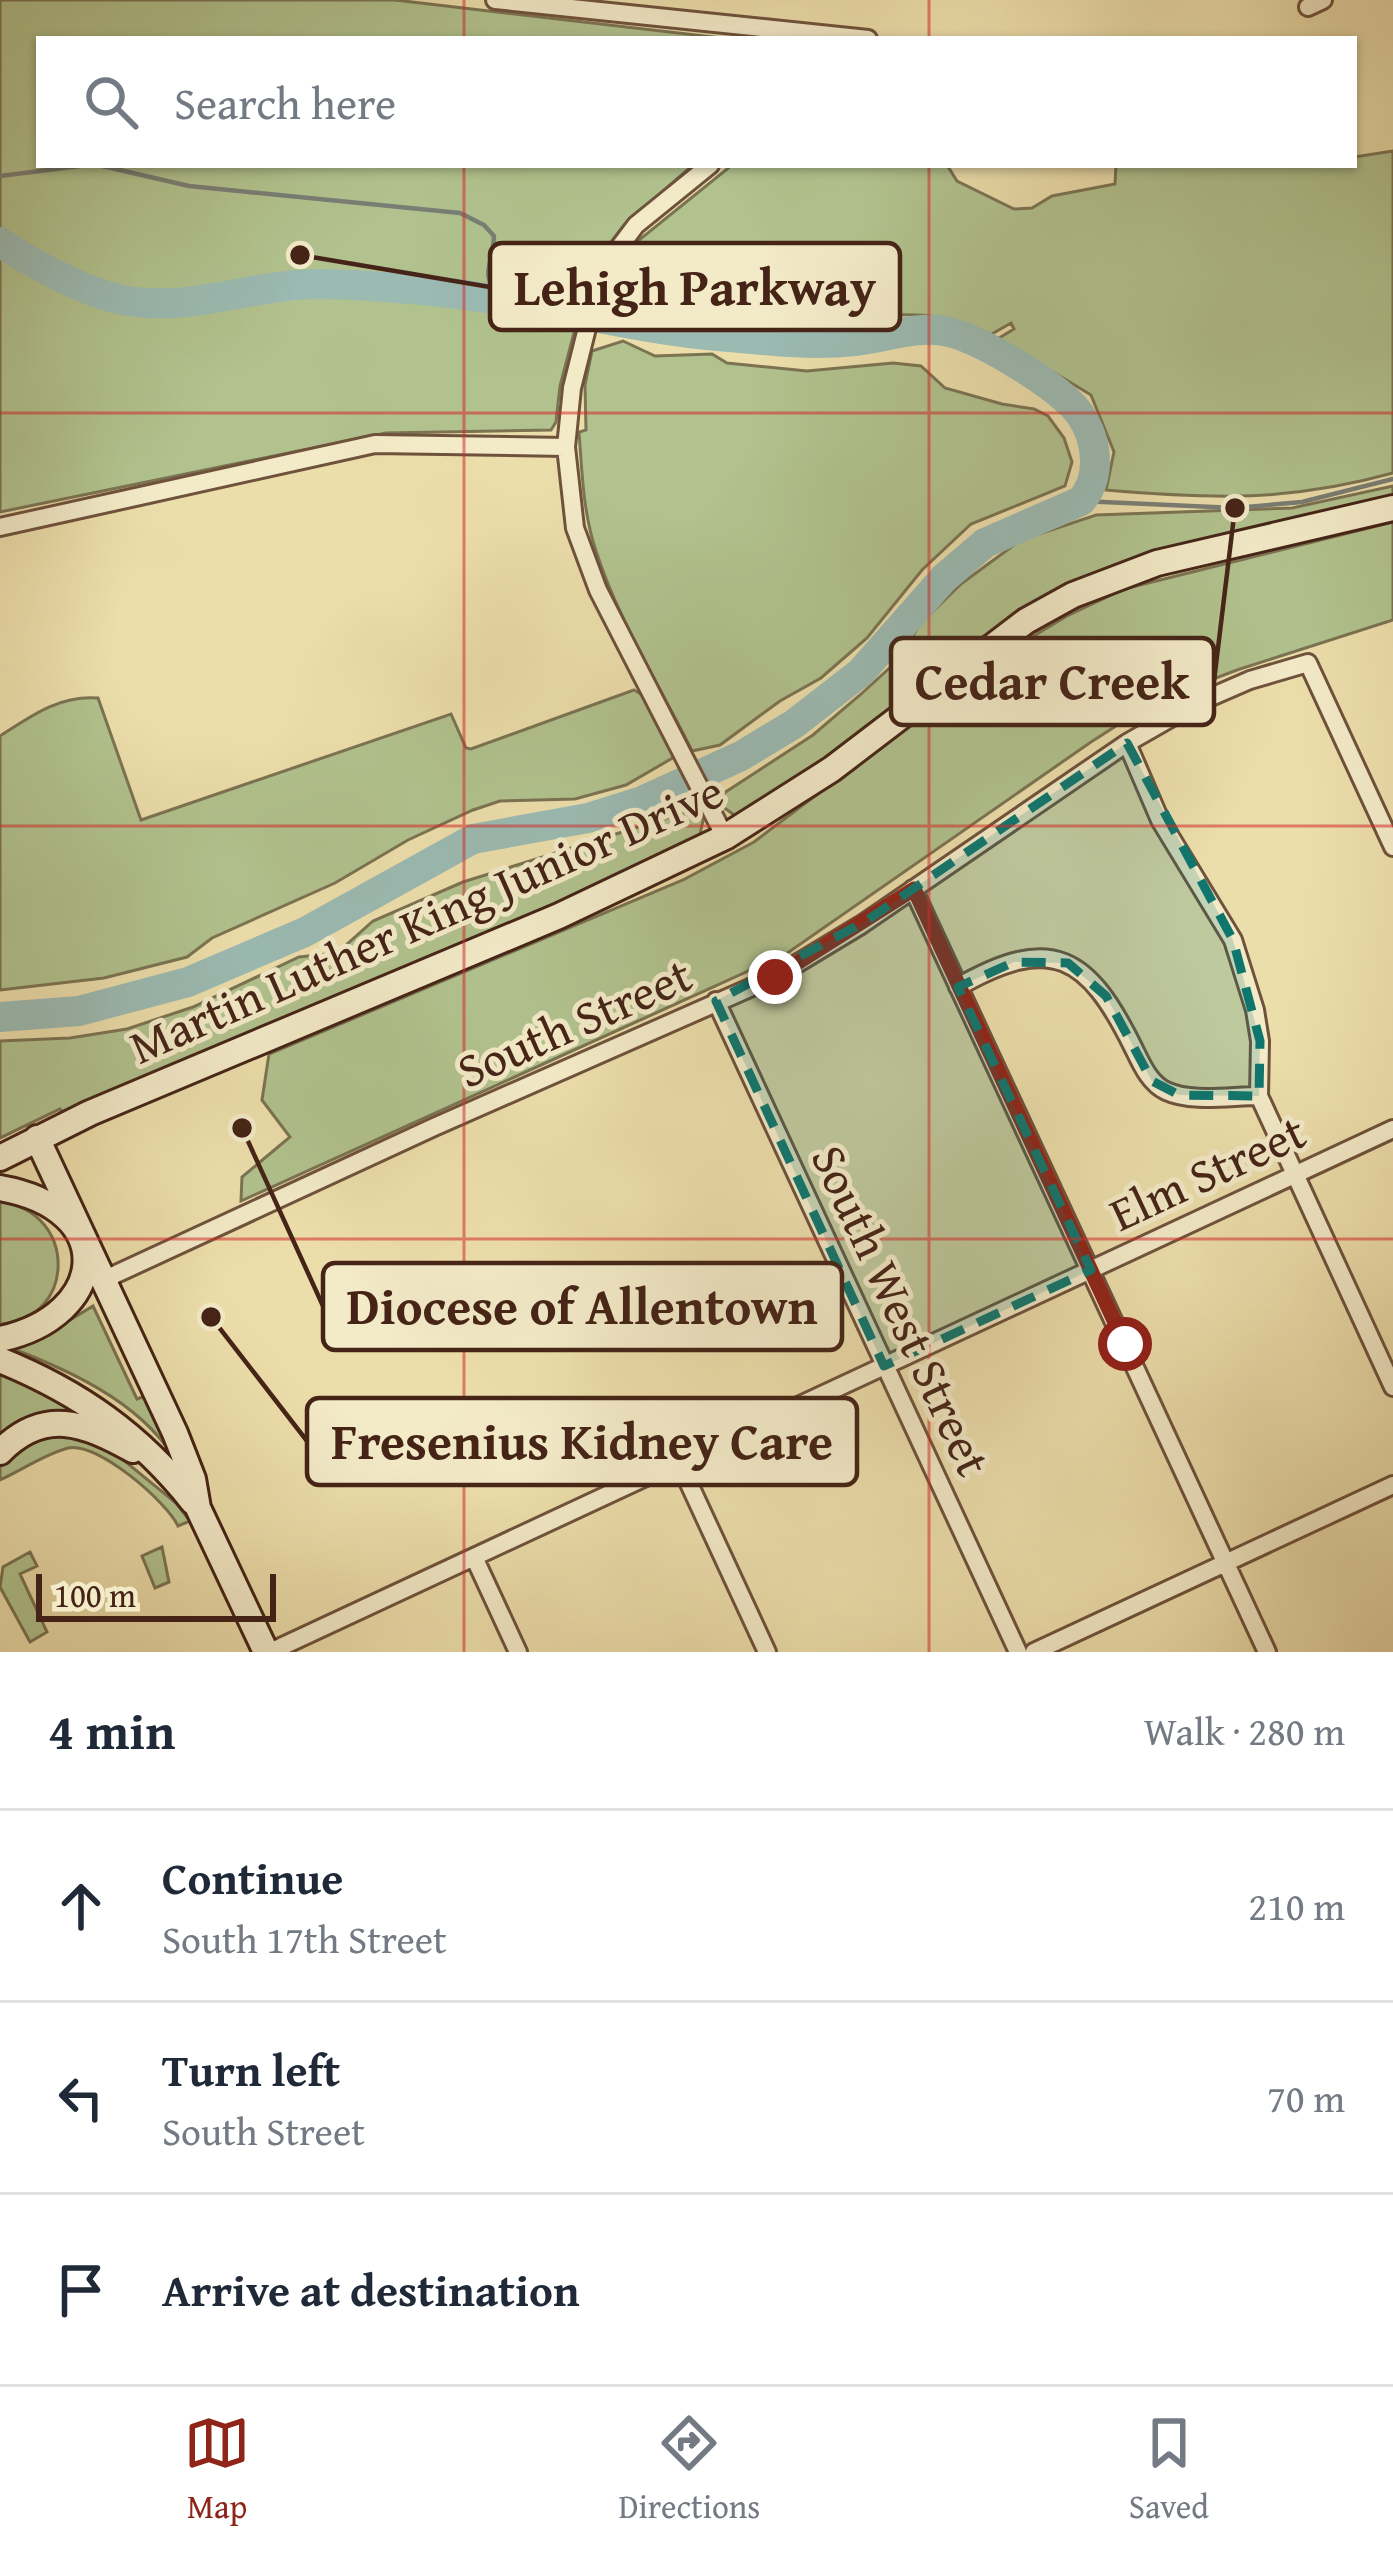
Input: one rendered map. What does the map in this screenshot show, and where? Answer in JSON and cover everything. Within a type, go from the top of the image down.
[{"type":"main road","name":"Martin Luther King Junior Drive","points":[[0,1159],[37,1138],[559,916],[724,837],[832,769],[1026,621],[1073,595],[1157,563],[1393,508]]},
{"type":"main road","points":[[37,1138],[154,1389],[193,1479],[198,1508]]},
{"type":"main road","points":[[0,1188],[41,1199],[68,1217],[81,1233],[87,1264],[84,1277],[59,1309]]},
{"type":"main road","points":[[0,1339],[40,1325],[103,1280]]},
{"type":"main road","points":[[0,1360],[67,1390],[113,1419],[167,1469],[198,1508],[268,1652]]},
{"type":"main road","points":[[0,1452],[36,1427],[68,1424],[112,1438],[167,1469]]},
{"type":"street","points":[[495,0],[624,7],[845,36]]},
{"type":"street","points":[[706,168],[636,225],[609,261],[595,296],[572,388],[566,448],[575,528],[583,554],[724,837]]},
{"type":"street","points":[[0,527],[375,444],[566,448]]},
{"type":"street","name":"South Street","points":[[103,1280],[775,977],[914,889],[1127,743],[1196,703],[1308,663],[1393,847]]},
{"type":"street","points":[[1127,743],[1160,820],[1216,908],[1243,967],[1259,1041],[1259,1096],[1393,1387]]},
{"type":"street","points":[[914,889],[1268,1652]]},
{"type":"street","points":[[958,987],[1014,962],[1034,958],[1068,964],[1106,996],[1144,1069],[1164,1090],[1198,1096],[1259,1096]]},
{"type":"street","name":"South West Street","points":[[716,1000],[1018,1652]]},
{"type":"street","name":"Elm Street","points":[[268,1652],[1393,1129]]},
{"type":"street","points":[[679,1462],[767,1652]]},
{"type":"street","points":[[1034,1652],[1393,1485]]},
{"type":"street","points":[[474,1557],[518,1652]]},
{"type":"highlighted area","points":[[1127,743],[1233,940],[1260,1041],[1259,1096],[1179,1095],[1152,1081],[1106,996],[1068,963],[1014,962],[958,987],[1091,1270],[884,1366],[716,1001],[866,921]]},
{"type":"green space","points":[[0,0],[395,0],[704,36],[36,36],[36,168],[690,168],[624,225],[591,268],[551,430],[386,433],[0,512]]},
{"type":"green space","points":[[1393,151],[1393,473],[1319,489],[1216,496],[1106,490],[1114,452],[1091,395],[1045,367],[989,344],[1014,329],[1011,323],[985,338],[966,326],[922,315],[780,318],[603,297],[639,240],[728,168],[949,168],[957,181],[1014,209],[1115,184],[1116,168],[1357,168],[1357,157]]},
{"type":"green space","points":[[623,341],[655,356],[712,354],[727,363],[807,371],[893,363],[921,366],[945,388],[1048,416],[1064,438],[1072,462],[1065,486],[971,524],[922,570],[867,638],[821,678],[720,745],[692,751],[616,602],[596,551],[586,507],[579,432],[586,430],[585,385],[592,351]]},
{"type":"green space","points":[[1393,486],[1393,500],[1136,561],[737,817],[719,804],[721,795],[813,735],[860,695],[896,662],[921,623],[961,584],[1021,540],[1096,515],[1292,508]]},
{"type":"green space","points":[[1393,522],[1393,620],[1155,701],[786,954],[241,1201],[242,1177],[290,1137],[262,1100],[269,1054],[683,880],[754,842],[1002,655],[1124,589]]},
{"type":"green space","points":[[634,690],[644,696],[676,756],[626,785],[575,799],[500,801],[473,810],[408,840],[335,883],[212,938],[187,957],[104,978],[0,990],[0,736],[46,708],[98,698],[141,820],[451,714],[466,748],[471,749]]},
{"type":"green space","points":[[692,810],[705,812],[700,834],[662,858],[0,1138],[0,1041],[127,1029],[193,1007],[299,957],[337,953],[373,921],[463,882]]},
{"type":"green space","points":[[0,1202],[26,1210],[44,1224],[55,1244],[58,1265],[54,1286],[43,1305],[25,1318],[0,1324]]},
{"type":"green space","points":[[93,1306],[137,1399],[148,1395],[173,1456],[141,1419],[100,1389],[8,1347],[34,1342]]},
{"type":"green space","points":[[0,1374],[43,1391],[97,1424],[0,1448]]},
{"type":"green space","points":[[57,1431],[104,1444],[176,1503],[190,1521],[178,1526],[130,1475],[81,1448],[59,1451],[0,1480],[0,1466],[20,1446]]},
{"type":"green space","points":[[162,1547],[169,1582],[155,1588],[142,1556]]},
{"type":"green space","points":[[30,1552],[37,1566],[20,1574],[47,1632],[30,1642],[0,1587],[3,1567]]},
{"type":"waterway","points":[[0,176],[64,168]]},
{"type":"waterway","points":[[111,168],[189,186],[460,213],[494,236],[489,279],[509,301]]},
{"type":"waterway","points":[[0,242],[86,288],[140,303],[192,301],[295,285],[344,285],[466,295],[666,330],[769,341],[837,342],[944,331],[1010,360],[1070,403],[1091,437],[1095,464],[1081,501],[985,543],[944,578],[861,672],[794,724],[741,756],[642,801],[588,818],[473,839],[305,932],[188,982],[79,1011],[0,1017]]},
{"type":"waterway","points":[[1081,501],[1235,508],[1302,502],[1393,479]]},
{"type":"place","name":"Lehigh Parkway","points":[[300,255]]},
{"type":"place","name":"Cedar Creek","points":[[1235,508]]},
{"type":"place","name":"Diocese of Allentown","points":[[242,1128]]},
{"type":"place","name":"Fresenius Kidney Care","points":[[211,1317]]},
{"type":"route","points":[[775,977],[914,889],[1125,1344]]}]
